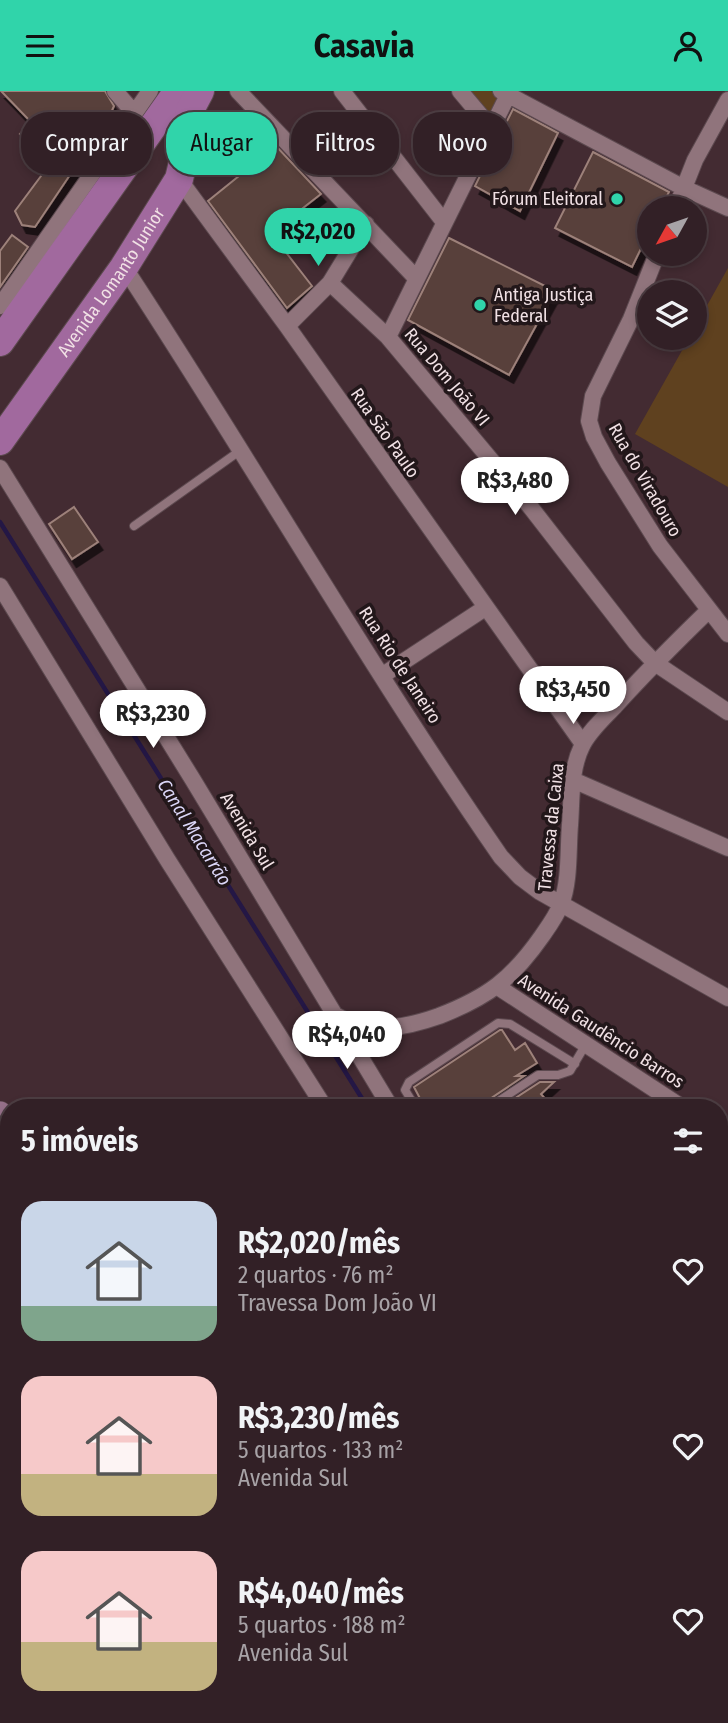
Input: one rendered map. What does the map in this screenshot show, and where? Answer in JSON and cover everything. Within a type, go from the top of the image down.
[{"type":"highway","name":"Avenida Lomanto Junior","points":[[0,441],[124,267],[178,179],[185,154],[189,97]]},
{"type":"highway","points":[[0,342],[189,97]]},
{"type":"street","points":[[115,91],[133,112]]},
{"type":"street","points":[[136,112],[150,91]]},
{"type":"street","points":[[237,91],[416,278]]},
{"type":"street","points":[[342,91],[444,222]]},
{"type":"street","points":[[460,91],[478,112]]},
{"type":"street","points":[[721,91],[728,94]]},
{"type":"street","points":[[498,112],[504,93],[725,207]]},
{"type":"street","points":[[681,196],[695,160],[728,100]]},
{"type":"street","points":[[0,306],[92,175]]},
{"type":"street","points":[[388,337],[468,175]]},
{"type":"street","name":"Rua São Paulo","points":[[178,179],[287,326],[583,744]]},
{"type":"street","points":[[287,326],[330,283],[366,224]]},
{"type":"street","name":"Rua do Viradouro","points":[[652,266],[631,319],[593,395],[589,421],[608,463],[660,546],[728,634]]},
{"type":"street","name":"Rua Rio de Janeiro","points":[[124,267],[501,857],[520,877],[561,904],[728,998]]},
{"type":"street","name":"Rua Dom João VI","points":[[330,283],[388,337],[532,509],[601,599],[655,663],[728,712]]},
{"type":"street","name":"Avenida Sul","points":[[0,468],[386,1099]]},
{"type":"street","points":[[0,586],[160,847],[320,1099]]},
{"type":"street","points":[[383,675],[485,608]]},
{"type":"street","name":"Travessa da Caixa","points":[[335,1014],[349,1023],[372,1028],[414,1025],[458,1008],[498,987],[534,947],[561,904],[566,878],[573,780],[583,744],[655,663],[709,610]]},
{"type":"street","points":[[573,780],[728,848]]},
{"type":"street","name":"Avenida Gaudêncio Barros","points":[[498,987],[669,1099]]},
{"type":"lane","points":[[134,526],[241,450]]},
{"type":"lane","points":[[410,1099],[405,1090],[409,1082],[498,1023],[510,1024],[575,1064]]},
{"type":"lane","points":[[501,1099],[534,1077],[570,1071],[586,1044]]},
{"type":"shaded area","points":[[467,91],[491,91],[501,97],[492,112],[485,112]]},
{"type":"shaded area","points":[[728,268],[728,487],[635,434],[682,350],[707,350],[707,306]]},
{"type":"building","points":[[1,91],[105,91],[114,106],[111,112],[21,112]]},
{"type":"building","points":[[513,109],[558,133],[520,211],[475,186],[480,175],[512,175]]},
{"type":"building","points":[[277,147],[291,162],[291,175],[303,175],[321,194],[271,233],[312,286],[287,308],[208,201],[240,175],[277,175]]},
{"type":"building","name":"Fórum Eleitoral","points":[[593,152],[669,192],[667,196],[637,196],[637,257],[632,267],[555,228]]},
{"type":"building","points":[[70,175],[35,227],[22,225],[15,211],[41,176]]},
{"type":"building","points":[[12,235],[28,247],[0,287],[0,251]]},
{"type":"building","name":"Antiga Justiça Federal","points":[[449,238],[555,291],[509,375],[408,320]]},
{"type":"building","points":[[74,507],[98,542],[72,559],[49,524]]},
{"type":"building","points":[[500,1030],[515,1050],[525,1043],[537,1063],[516,1076],[524,1076],[490,1099],[420,1099],[414,1087]]},
{"type":"building","points":[[540,1082],[554,1082],[541,1094],[545,1099],[514,1099]]},
{"type":"waterway","name":"Canal Macarrão","points":[[0,522],[362,1099]]},
{"type":"place","name":"Fórum Eleitoral","points":[[617,199]]},
{"type":"place","name":"Antiga Justiça Federal","points":[[480,305]]}]
